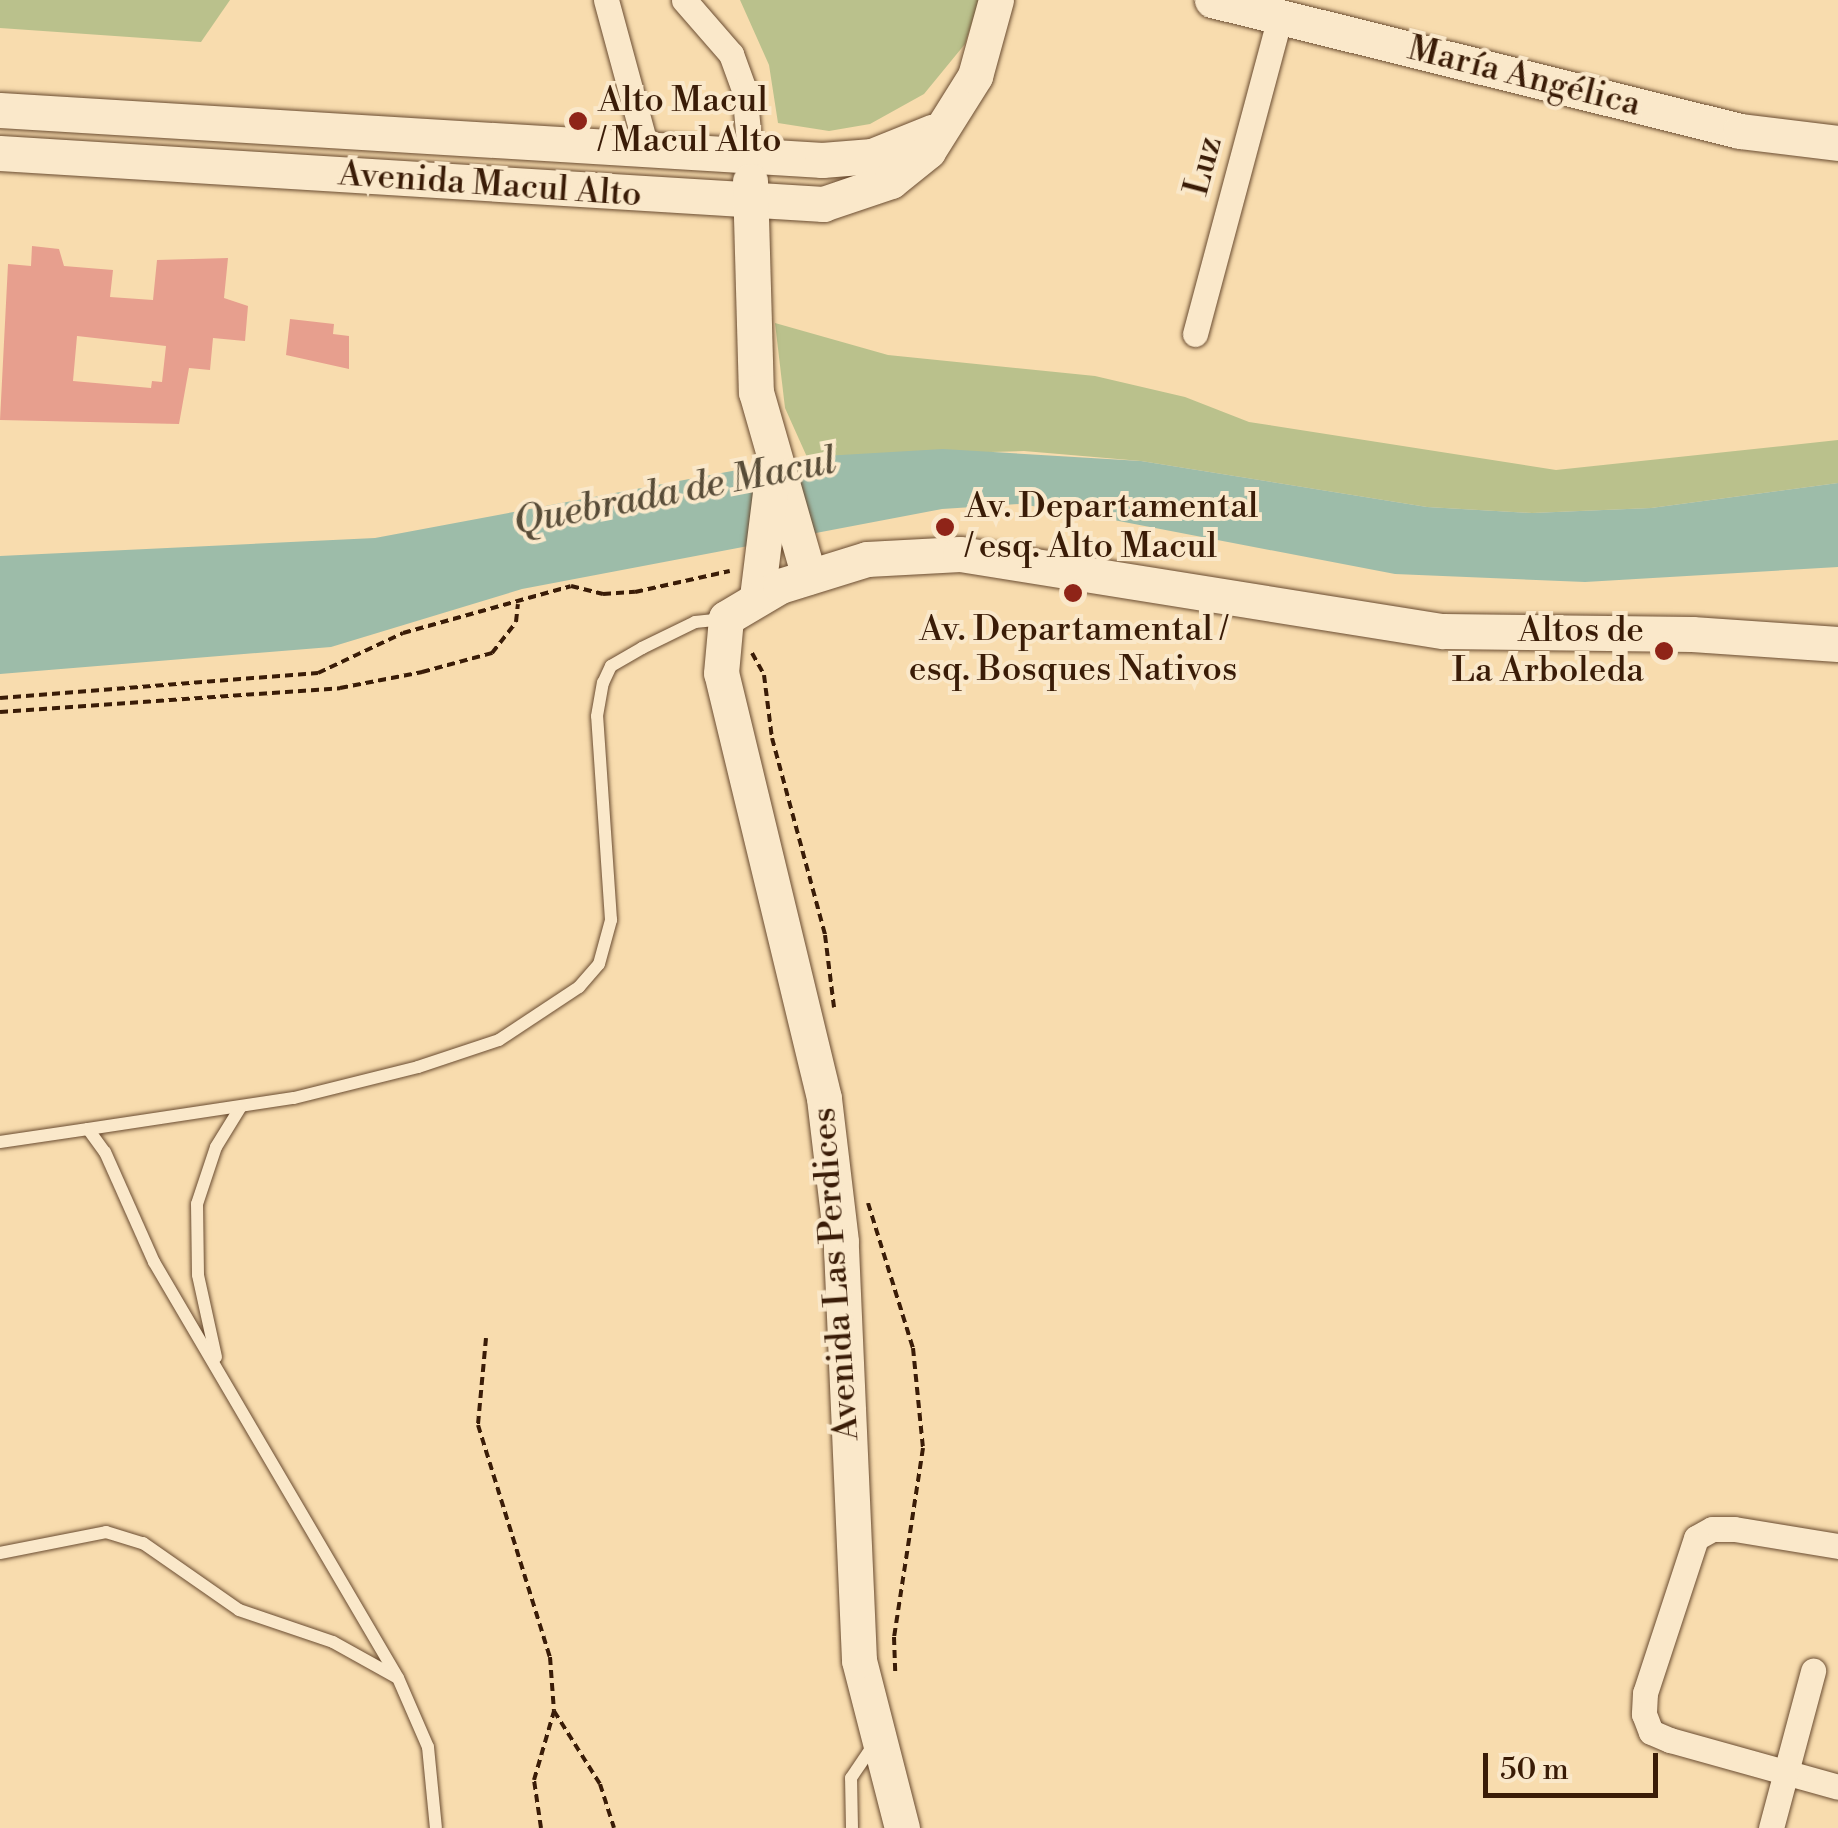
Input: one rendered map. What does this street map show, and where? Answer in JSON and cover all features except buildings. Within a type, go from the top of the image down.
[{"type":"street","points":[[606,0],[646,147]]},
{"type":"street","points":[[684,0],[731,54],[744,89],[750,153],[752,352],[771,459],[778,550],[757,596]]},
{"type":"street","name":"Avenida Macul Alto","points":[[0,153],[823,204],[864,193],[915,164],[949,120],[975,76],[996,0]]},
{"type":"street","name":"María Angélica","points":[[1212,0],[1740,131],[1838,143]]},
{"type":"street","name":"Luz","points":[[1195,334],[1280,17]]},
{"type":"street","name":"Avenida Macul Alto","points":[[0,110],[750,153],[872,156],[913,143],[949,120]]},
{"type":"street","points":[[778,550],[809,577]]},
{"type":"street","points":[[726,618],[757,596],[867,559],[960,554],[1443,631],[1692,634],[1838,644]]},
{"type":"street","name":"Avenida Las Perdices","points":[[726,618],[721,673],[776,885],[831,1146],[841,1241],[859,1660],[876,1742],[902,1828]]},
{"type":"street","points":[[1838,1546],[1734,1528],[1696,1538],[1645,1692],[1651,1732],[1838,1787]]},
{"type":"street","points":[[1771,1828],[1813,1671]]},
{"type":"lane","points":[[0,1142],[240,1108],[418,1067],[499,1040],[579,987],[600,964],[611,920],[597,716],[603,683],[611,666],[642,648],[696,622],[726,618]]},
{"type":"lane","points":[[219,1369],[198,1276],[197,1204],[216,1147],[240,1108]]},
{"type":"lane","points":[[88,1128],[154,1262],[398,1678],[428,1747],[436,1828]]},
{"type":"lane","points":[[0,1553],[106,1532],[143,1543],[239,1610],[334,1642],[398,1678]]},
{"type":"lane","points":[[852,1828],[851,1778],[876,1742]]},
{"type":"path","points":[[0,698],[318,673],[403,633],[571,586],[603,594],[635,592],[778,550]]},
{"type":"path","points":[[0,712],[340,688],[406,675],[492,653],[516,622],[518,602]]},
{"type":"path","points":[[486,1338],[478,1425],[550,1657],[554,1711],[534,1780],[542,1828]]},
{"type":"path","points":[[554,1711],[600,1784],[614,1828]]},
{"type":"green space","points":[[0,0],[230,0],[201,42],[0,28]]},
{"type":"green space","points":[[740,0],[979,0],[965,44],[924,94],[870,124],[829,131],[778,123],[769,65]]},
{"type":"green space","points":[[775,323],[888,355],[1095,376],[1185,397],[1249,422],[1556,470],[1838,440],[1838,483],[1651,508],[1532,513],[1427,507],[1141,461],[1024,451],[807,457],[785,408]]},
{"type":"water","name":"Quebrada de Macul","points":[[943,449],[1141,461],[1427,507],[1532,513],[1651,508],[1838,483],[1838,567],[1585,582],[1395,574],[1019,504],[942,509],[522,589],[331,647],[0,674],[0,556],[375,538],[807,457]]},
{"type":"place","name":"Alto Macul / Macul Alto","points":[[578,121]]},
{"type":"place","name":"Av. Departamental / esq. Alto Macul","points":[[945,527]]},
{"type":"place","name":"Av. Departamental / esq. Bosques Nativos","points":[[1073,593]]},
{"type":"place","name":"Altos de La Arboleda","points":[[1664,651]]}]
